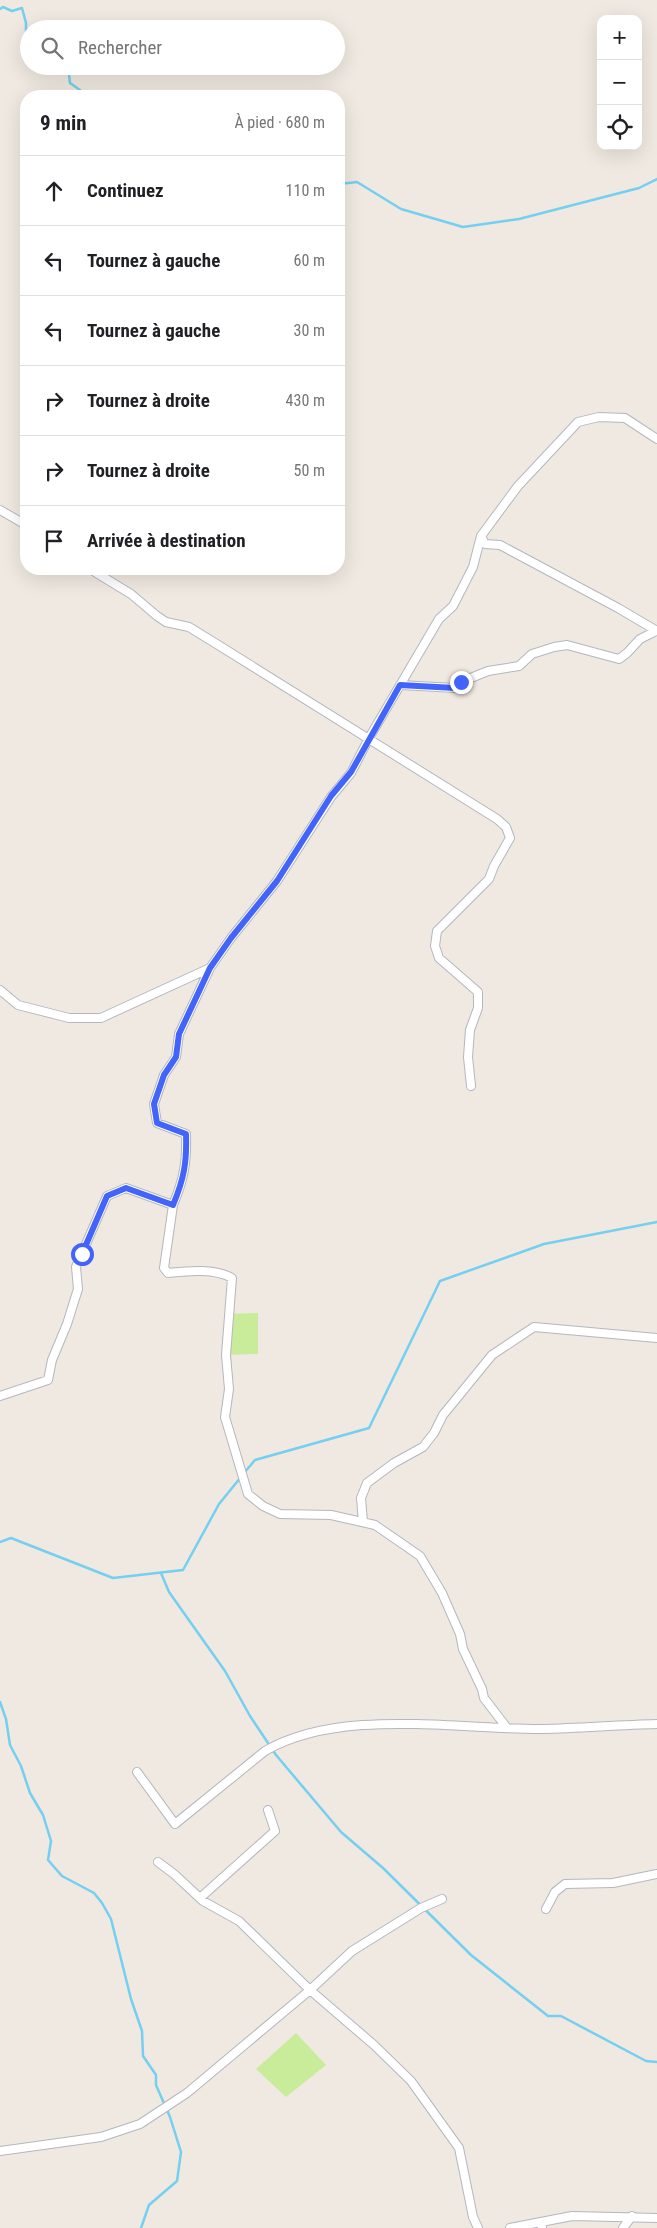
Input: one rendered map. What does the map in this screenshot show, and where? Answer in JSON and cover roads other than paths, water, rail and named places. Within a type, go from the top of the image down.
[{"type":"street","points":[[507,1728],[484,1698],[482,1689],[463,1650],[460,1634],[442,1593],[420,1556],[375,1525],[331,1515],[280,1514],[263,1506],[248,1494],[225,1417],[229,1389],[226,1355],[232,1278],[226,1275],[194,1271],[168,1272],[164,1268],[173,1205],[182,1182],[187,1158],[186,1134],[157,1123],[154,1104],[164,1075],[176,1057],[179,1034],[210,968],[231,938],[277,881],[331,796],[351,772],[368,738],[439,619],[453,606],[473,567],[482,536],[518,486],[578,422],[599,417],[625,418],[657,439]]},
{"type":"street","points":[[0,510],[20,522]]},
{"type":"street","points":[[482,536],[485,544],[500,545],[657,631]]},
{"type":"street","points":[[100,575],[131,594],[166,622],[189,627],[497,819],[506,827],[510,838],[489,878],[437,930],[435,946],[439,958],[478,992],[478,1008],[470,1030],[468,1057],[471,1086]]},
{"type":"street","points":[[400,685],[455,688],[461,682],[488,671],[519,666],[532,654],[567,645],[619,658],[627,653],[640,639],[657,631]]},
{"type":"street","points":[[0,990],[18,1005],[69,1018],[101,1018],[210,968]]},
{"type":"street","points":[[0,1396],[48,1380],[52,1360],[67,1324],[78,1289],[76,1267],[107,1196],[126,1188],[173,1205]]},
{"type":"street","points":[[362,1522],[361,1498],[367,1483],[394,1463],[423,1447],[434,1433],[443,1415],[492,1355],[534,1327],[657,1338]]},
{"type":"street","points":[[137,1772],[176,1824],[264,1751],[276,1745],[342,1726],[544,1729],[657,1724]]},
{"type":"street","points":[[200,1898],[275,1831],[268,1810]]},
{"type":"street","points":[[158,1862],[200,1898],[239,1921],[310,1990],[390,2060],[411,2081],[430,2104],[459,2148],[473,2217],[478,2228]]},
{"type":"street","points":[[546,1909],[555,1892],[565,1884],[613,1883],[657,1874]]},
{"type":"street","points":[[0,2151],[101,2137],[140,2124],[170,2105],[310,1990],[352,1951],[421,1908],[442,1898]]},
{"type":"street","points":[[510,2228],[542,2225],[572,2216],[657,2218]]},
{"type":"street","points":[[623,2228],[632,2216]]},
{"type":"waterway","points":[[0,9],[3,7],[12,11],[22,8],[25,20]]},
{"type":"waterway","points":[[69,75],[70,83],[80,90]]},
{"type":"waterway","points":[[345,183],[357,182],[401,209],[463,227],[519,219],[639,188],[657,179]]},
{"type":"waterway","points":[[244,1473],[255,1460],[369,1428],[440,1281],[544,1244],[657,1222]]},
{"type":"waterway","points":[[0,1542],[11,1538],[113,1578],[183,1570],[219,1504],[241,1477]]},
{"type":"waterway","points":[[161,1573],[169,1592],[225,1671],[250,1716],[276,1755],[341,1832],[383,1868],[471,1955],[548,2016],[561,2016],[646,2061],[657,2062]]},
{"type":"waterway","points":[[0,1702],[6,1719],[10,1745],[21,1766],[30,1793],[43,1815],[51,1841],[48,1860],[62,1876],[94,1893],[111,1919],[131,1999],[142,2031],[143,2056],[156,2075],[156,2085],[170,2117],[181,2152],[177,2181],[149,2205],[141,2228]]}]
